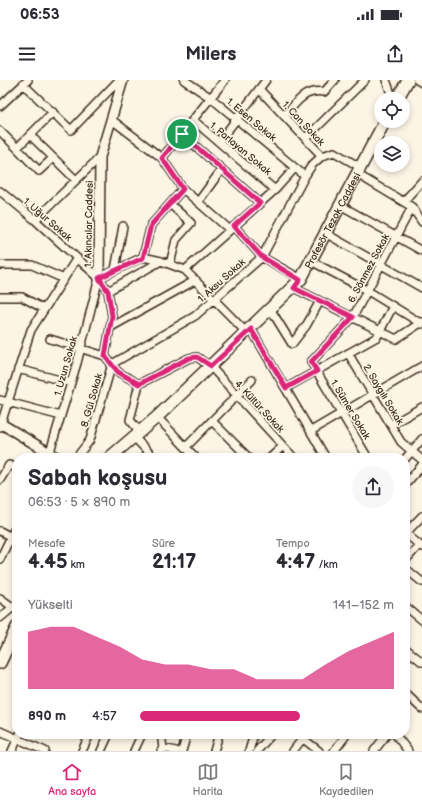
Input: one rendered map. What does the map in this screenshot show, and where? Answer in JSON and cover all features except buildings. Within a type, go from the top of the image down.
[{"type":"main road","points":[[402,92],[408,80]]},
{"type":"main road","name":"Profesör Tezok Caddesi","points":[[118,453],[249,331],[297,284],[326,234],[381,128]]},
{"type":"main road","points":[[0,663],[12,638]]},
{"type":"street","points":[[0,106],[26,82],[71,130],[119,80]]},
{"type":"street","name":"1. Akıncılar Caddesi","points":[[105,356],[112,316],[108,291],[99,278],[100,157],[123,80]]},
{"type":"street","name":"1. Esen Sokak","points":[[184,80],[211,98],[305,176]]},
{"type":"street","points":[[162,158],[225,80]]},
{"type":"street","points":[[219,142],[266,80]]},
{"type":"street","points":[[284,116],[306,92],[314,90],[324,92],[335,80]]},
{"type":"street","points":[[306,138],[365,80]]},
{"type":"street","points":[[386,80],[390,92]]},
{"type":"street","points":[[417,80],[422,84]]},
{"type":"street","name":"1. Can Sokak","points":[[259,89],[322,156],[334,152],[412,207],[421,219]]},
{"type":"street","points":[[17,148],[53,112]]},
{"type":"street","points":[[112,120],[162,158],[183,189],[232,228],[262,257],[320,301],[396,339],[422,323],[368,291],[311,261]]},
{"type":"street","name":"1. Parlayan Sokak","points":[[194,120],[275,190]]},
{"type":"street","points":[[0,131],[39,171],[53,158]]},
{"type":"street","points":[[182,134],[260,203]]},
{"type":"street","points":[[30,135],[76,180]]},
{"type":"street","name":"1. Aksu Sokak","points":[[112,364],[195,316],[216,300],[262,257],[312,164],[322,156]]},
{"type":"street","points":[[35,220],[100,157]]},
{"type":"street","points":[[185,270],[275,190],[295,168]]},
{"type":"street","points":[[198,202],[222,169]]},
{"type":"street","points":[[404,201],[422,181]]},
{"type":"street","points":[[143,258],[151,225],[183,189]]},
{"type":"street","name":"1. Uğur Sokak","points":[[0,191],[35,220],[99,278]]},
{"type":"street","points":[[170,204],[191,223],[176,240],[170,264]]},
{"type":"street","points":[[340,205],[422,251]]},
{"type":"street","name":"6. Sönmez Sokak","points":[[317,371],[311,362],[353,317],[412,207]]},
{"type":"street","points":[[115,270],[123,226]]},
{"type":"street","points":[[326,234],[422,288]]},
{"type":"street","points":[[46,453],[1,424],[4,401],[18,369],[31,330],[77,258]]},
{"type":"street","points":[[99,278],[143,258],[161,261],[185,270],[249,331],[286,388],[323,453]]},
{"type":"street","points":[[108,291],[161,261]]},
{"type":"street","points":[[0,265],[32,265],[64,279]]},
{"type":"street","name":"1. Uzun Sokak","points":[[53,453],[61,416],[81,349],[99,278]]},
{"type":"street","points":[[111,327],[196,280]]},
{"type":"street","points":[[0,297],[22,297],[44,309]]},
{"type":"street","points":[[271,310],[292,344],[306,326],[320,301]]},
{"type":"street","points":[[286,388],[378,337],[394,306]]},
{"type":"street","points":[[50,339],[105,356],[118,372],[139,384]]},
{"type":"street","name":"2. Saygılı Sokak","points":[[348,353],[401,442],[422,460]]},
{"type":"street","points":[[150,453],[137,434],[130,420],[139,384],[189,358],[197,357],[211,366]]},
{"type":"street","name":"8. Gül Sokak","points":[[80,453],[90,440],[112,364]]},
{"type":"street","name":"4. Kültür Sokak","points":[[211,366],[289,453]]},
{"type":"street","points":[[311,432],[422,366]]},
{"type":"street","points":[[18,369],[71,383]]},
{"type":"street","name":"1. Sümer Sokak","points":[[317,371],[365,453]]},
{"type":"street","points":[[186,447],[252,380]]},
{"type":"street","points":[[4,401],[61,416]]},
{"type":"street","points":[[391,425],[422,407]]},
{"type":"street","points":[[157,417],[191,453]]},
{"type":"street","points":[[212,420],[244,453]]},
{"type":"street","points":[[411,451],[422,439]]},
{"type":"street","points":[[275,453],[283,446]]},
{"type":"street","points":[[0,480],[9,465],[12,466]]},
{"type":"street","points":[[410,479],[422,465]]},
{"type":"street","points":[[410,528],[422,516]]},
{"type":"street","points":[[0,531],[12,537]]},
{"type":"street","points":[[410,537],[421,546],[410,556]]},
{"type":"street","points":[[0,559],[12,541]]},
{"type":"street","points":[[410,572],[422,582]]},
{"type":"street","points":[[0,598],[12,607]]},
{"type":"street","points":[[0,618],[12,610]]},
{"type":"street","points":[[410,610],[422,620]]},
{"type":"street","points":[[410,652],[422,662]]},
{"type":"street","points":[[410,698],[422,709]]},
{"type":"street","points":[[0,731],[12,735]]},
{"type":"street","points":[[12,751],[18,739]]},
{"type":"street","points":[[23,739],[45,751]]},
{"type":"street","points":[[82,751],[88,739]]},
{"type":"street","points":[[101,751],[107,739]]},
{"type":"street","points":[[134,751],[140,739]]},
{"type":"street","points":[[161,739],[162,749],[176,751]]},
{"type":"street","points":[[182,751],[186,739]]},
{"type":"street","points":[[214,751],[218,739]]},
{"type":"street","points":[[249,751],[253,739]]},
{"type":"street","points":[[257,751],[268,739]]},
{"type":"street","points":[[293,751],[303,739]]},
{"type":"street","points":[[308,739],[319,751]]},
{"type":"street","points":[[334,751],[343,739]]},
{"type":"street","points":[[374,751],[383,739]]},
{"type":"street","points":[[398,739],[408,751]]},
{"type":"route","points":[[182,134],[260,203],[234,226],[262,257],[300,280],[294,288],[353,317],[311,362],[317,371],[286,388],[251,329],[211,366],[197,357],[189,358],[139,384],[118,372],[105,356],[104,352],[111,327],[111,302],[108,291],[99,278],[143,258],[151,225],[183,189],[162,158],[182,134]]}]
